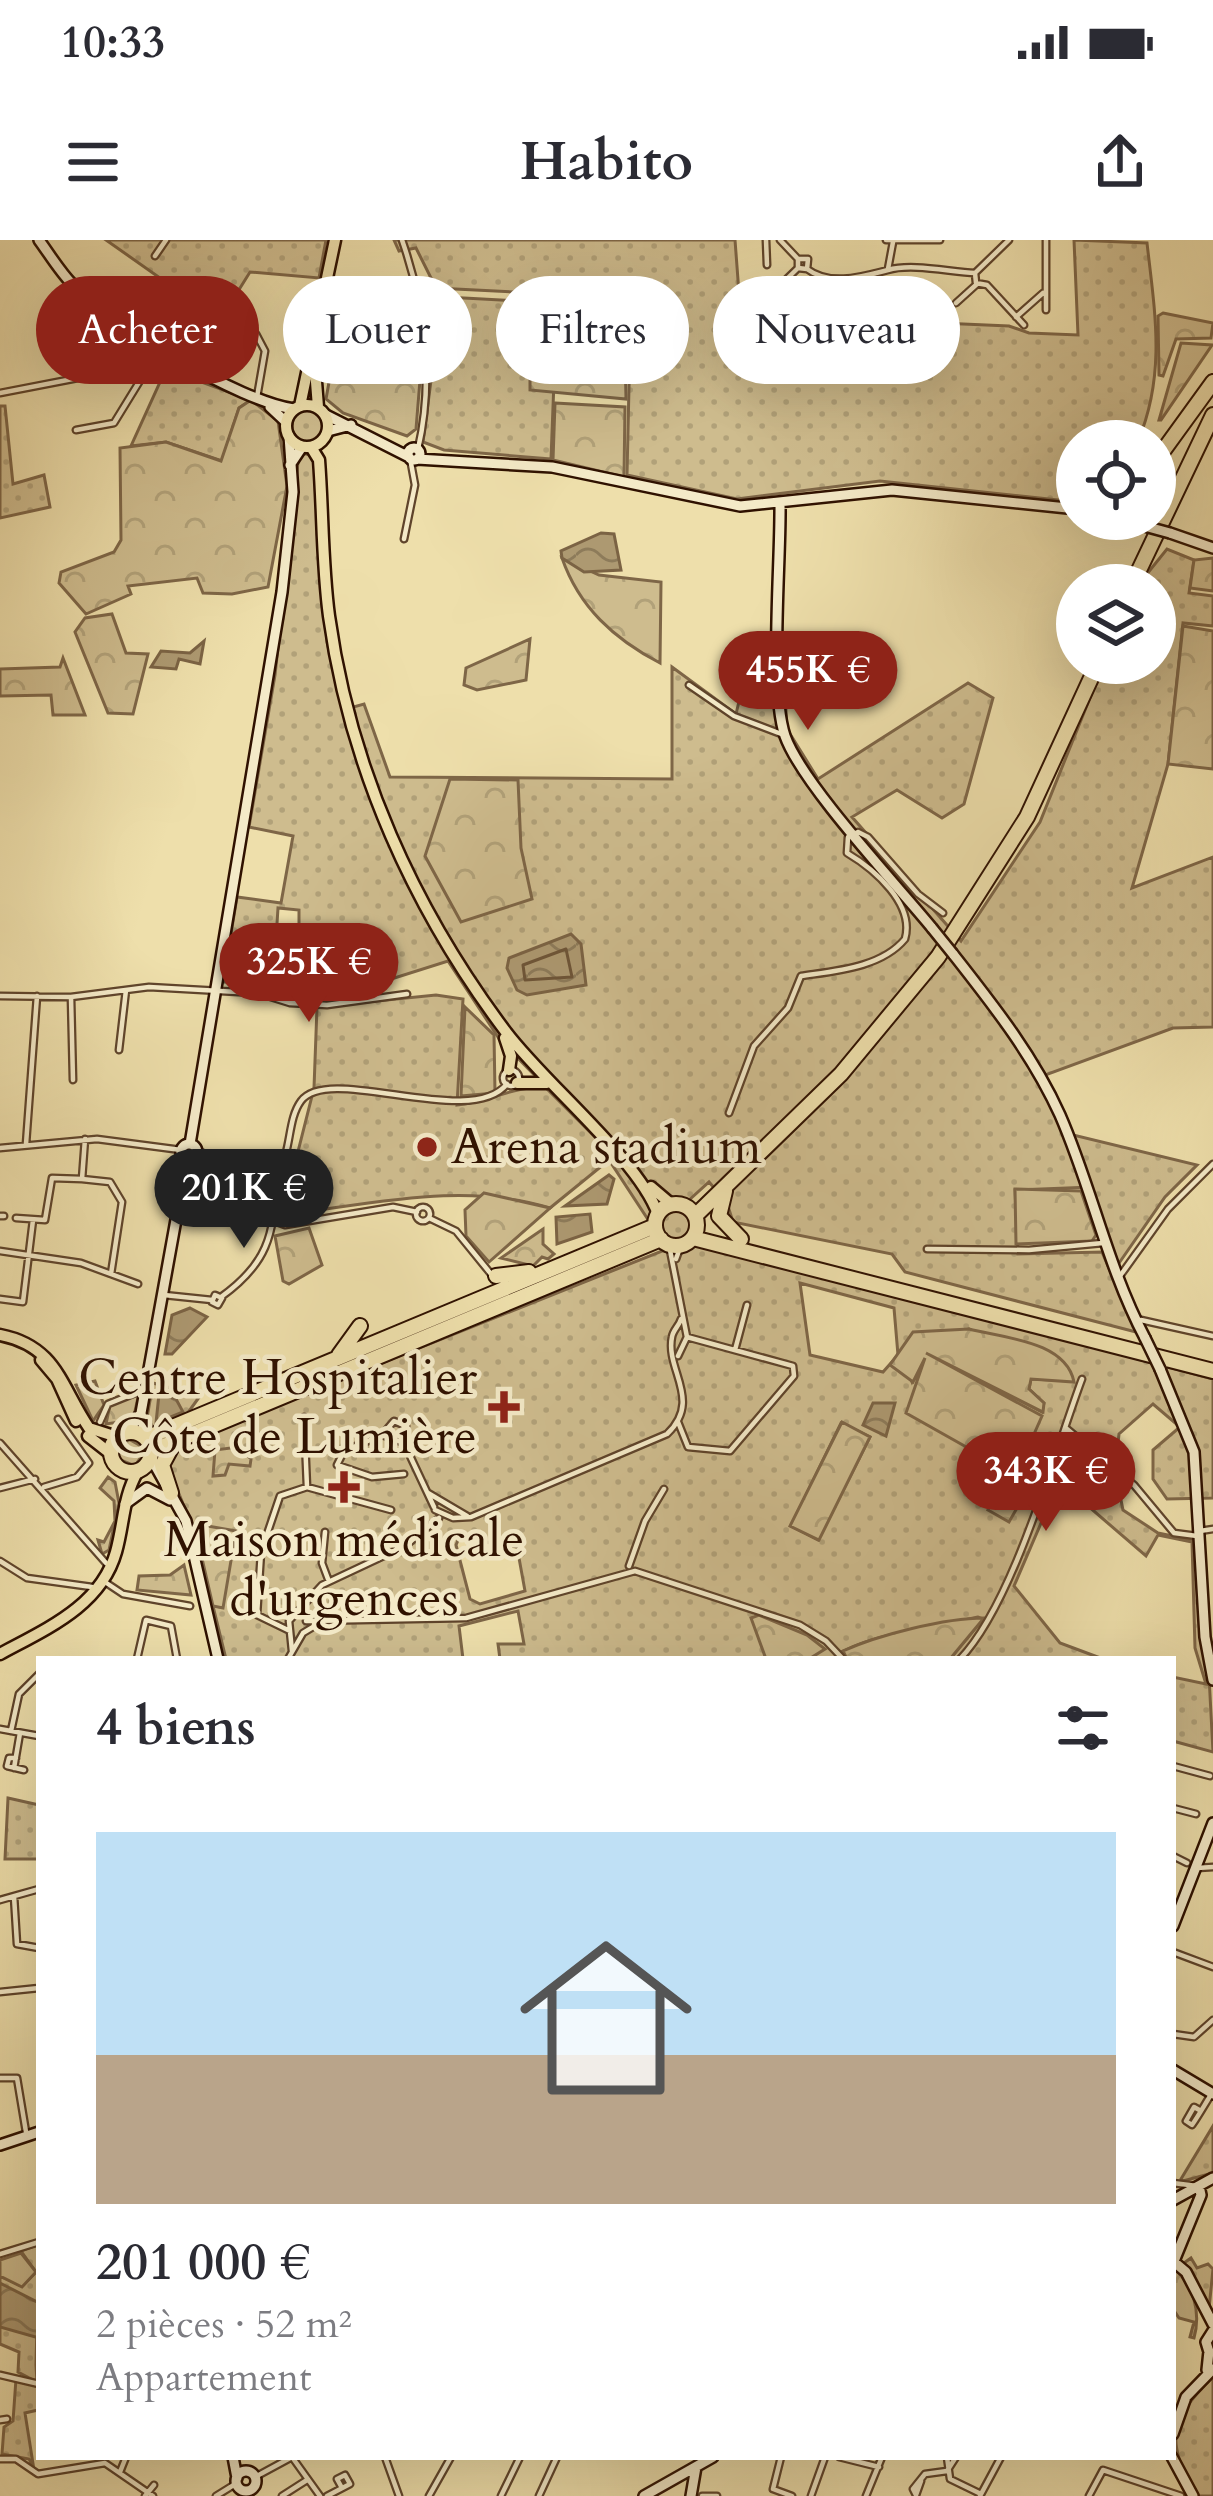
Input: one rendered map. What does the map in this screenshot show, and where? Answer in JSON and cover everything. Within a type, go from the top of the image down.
[{"type":"highway","points":[[1176,433],[1213,382]]},
{"type":"highway","points":[[1176,475],[1213,399]]},
{"type":"highway","points":[[1138,564],[1213,415]]},
{"type":"highway","points":[[496,1276],[523,1274],[677,1226],[813,1090],[926,961],[1020,814],[1084,684]]},
{"type":"highway","points":[[145,1454],[677,1226],[870,1042],[949,942],[1027,818],[1085,684]]},
{"type":"highway","points":[[741,1239],[722,1224],[718,1206],[746,1165]]},
{"type":"highway","points":[[677,1226],[741,1239],[1213,1367]]},
{"type":"highway","points":[[677,1226],[1213,1367]]},
{"type":"highway","points":[[283,1382],[614,1245]]},
{"type":"highway","points":[[424,1310],[430,1316],[457,1310]]},
{"type":"highway","points":[[145,1454],[123,1434],[111,1454],[121,1469],[346,1350],[360,1326]]},
{"type":"highway","points":[[170,1491],[164,1454],[185,1435]]},
{"type":"main road","points":[[335,240],[297,407],[286,422],[289,436],[319,460],[331,627],[362,763],[393,843],[509,1046],[509,1070]]},
{"type":"main road","points":[[320,480],[327,435],[314,383],[330,266]]},
{"type":"main road","points":[[297,407],[322,411]]},
{"type":"main road","points":[[306,447],[327,435]]},
{"type":"main road","points":[[485,1004],[547,1082],[636,1174],[677,1226]]},
{"type":"main road","points":[[512,1083],[547,1082]]},
{"type":"main road","points":[[0,1339],[44,1354],[62,1374],[89,1428],[123,1434]]},
{"type":"main road","points":[[0,1339],[47,1366],[79,1426],[111,1454]]},
{"type":"main road","points":[[0,1654],[61,1620],[100,1585],[112,1565],[128,1490],[145,1454]]},
{"type":"main road","points":[[121,1469],[128,1490]]},
{"type":"street","points":[[39,240],[69,276]]},
{"type":"street","points":[[155,256],[166,240]]},
{"type":"street","points":[[402,240],[421,294],[425,371],[404,539]]},
{"type":"street","points":[[766,240],[767,265]]},
{"type":"street","points":[[781,240],[798,259],[798,268]]},
{"type":"street","points":[[887,269],[890,241],[940,240]]},
{"type":"street","points":[[878,276],[887,269],[975,273],[1009,240]]},
{"type":"street","points":[[1046,240],[1046,310]]},
{"type":"street","points":[[798,259],[808,259],[807,268]]},
{"type":"street","points":[[790,276],[798,268],[817,276]]},
{"type":"street","points":[[975,273],[977,284]]},
{"type":"street","points":[[960,299],[977,284],[987,285],[1024,325]]},
{"type":"street","points":[[1016,317],[1046,290]]},
{"type":"street","points":[[259,337],[265,344],[259,398]]},
{"type":"street","points":[[0,393],[49,384]]},
{"type":"street","points":[[76,430],[114,423],[137,384]]},
{"type":"street","points":[[230,384],[259,398],[297,407]]},
{"type":"street","points":[[259,398],[286,422]]},
{"type":"street","points":[[322,411],[392,448],[415,454],[572,470],[723,504],[780,504],[892,490],[1056,507]]},
{"type":"street","points":[[327,435],[354,425]]},
{"type":"street","points":[[217,1656],[186,1521],[145,1454],[141,1413],[190,1152],[282,592],[293,502],[289,436]]},
{"type":"street","points":[[290,465],[306,447]]},
{"type":"street","points":[[780,504],[780,700],[785,735],[803,768],[1007,1022],[1058,1110],[1115,1278],[1192,1442],[1213,1680]]},
{"type":"street","points":[[1176,535],[1209,544]]},
{"type":"street","points":[[689,686],[734,716],[785,735]]},
{"type":"street","points":[[855,832],[868,837],[918,894],[943,913]]},
{"type":"street","points":[[729,1113],[754,1046],[788,1008],[801,976],[828,974],[881,958],[905,939],[904,911],[871,868],[844,850],[845,839],[855,832]]},
{"type":"street","points":[[119,1050],[127,988]]},
{"type":"street","points":[[0,996],[71,997],[127,988],[258,993],[290,1003],[327,1005],[406,994]]},
{"type":"street","points":[[26,1144],[37,996]]},
{"type":"street","points":[[71,997],[73,1079]]},
{"type":"street","points":[[162,1294],[220,1304],[221,1297],[258,1268],[274,1221],[278,1171],[299,1106],[312,1094],[361,1091],[458,1102],[492,1098],[512,1083],[518,1073],[509,1070],[504,1075],[512,1083]]},
{"type":"street","points":[[82,1179],[85,1138]]},
{"type":"street","points":[[0,1148],[85,1138],[190,1152],[270,1175],[276,1182]]},
{"type":"street","points":[[1115,1278],[1180,1195],[1213,1164]]},
{"type":"street","points":[[270,1175],[278,1171]]},
{"type":"street","points":[[16,1218],[47,1218],[52,1178],[110,1183],[122,1202],[111,1274]]},
{"type":"street","points":[[274,1221],[285,1225],[393,1208],[416,1212],[419,1220],[429,1218],[456,1232],[496,1276]]},
{"type":"street","points":[[0,1299],[23,1302],[33,1220]]},
{"type":"street","points":[[677,1226],[674,1264],[682,1339],[676,1361],[683,1388],[678,1422],[688,1447],[730,1450],[787,1389],[793,1366],[682,1339]]},
{"type":"street","points":[[927,1249],[1029,1250],[1103,1243]]},
{"type":"street","points":[[0,1251],[138,1284]]},
{"type":"street","points":[[735,1350],[747,1305]]},
{"type":"street","points":[[1135,1320],[1213,1336]]},
{"type":"street","points":[[962,1656],[988,1619],[1067,1429],[1082,1379]]},
{"type":"street","points":[[100,1422],[108,1404],[146,1389]]},
{"type":"street","points":[[123,1434],[141,1413]]},
{"type":"street","points":[[304,1417],[307,1487]]},
{"type":"street","points":[[44,1487],[77,1477],[88,1463],[58,1419]]},
{"type":"street","points":[[404,1474],[372,1477],[340,1469],[344,1450],[396,1433],[439,1509],[460,1519],[667,1434],[678,1422]]},
{"type":"street","points":[[1067,1429],[1134,1484],[1174,1533],[1213,1528]]},
{"type":"street","points":[[0,1443],[44,1487],[98,1556],[112,1565]]},
{"type":"street","points":[[0,1488],[35,1479]]},
{"type":"street","points":[[319,1623],[304,1632],[291,1632],[257,1618],[260,1552],[280,1496],[307,1487],[391,1510]]},
{"type":"street","points":[[125,1504],[142,1490],[157,1489],[186,1521]]},
{"type":"street","points":[[629,1565],[644,1521],[664,1489]]},
{"type":"street","points":[[439,1509],[450,1508],[460,1516],[478,1514]]},
{"type":"street","points":[[439,1509],[450,1508]]},
{"type":"street","points":[[292,1651],[292,1619],[308,1598],[329,1581],[405,1546],[439,1509]]},
{"type":"street","points":[[325,1532],[322,1563],[329,1581]]},
{"type":"street","points":[[0,1561],[27,1578],[100,1585],[190,1606]]},
{"type":"street","points":[[277,1625],[292,1619],[319,1623],[466,1618],[635,1571],[800,1625],[840,1656]]},
{"type":"street","points":[[290,1656],[304,1632],[308,1598]]},
{"type":"street","points":[[138,1656],[144,1620],[171,1625],[176,1656]]},
{"type":"street","points":[[11,1731],[19,1694],[36,1678]]},
{"type":"street","points":[[0,1729],[36,1736]]},
{"type":"street","points":[[20,1733],[16,1758],[6,1762],[24,1770]]},
{"type":"street","points":[[1176,1767],[1210,1776]]},
{"type":"street","points":[[1176,1809],[1196,1814]]},
{"type":"street","points":[[1177,1897],[1213,1823]]},
{"type":"street","points":[[0,1900],[36,1890]]},
{"type":"street","points":[[14,1896],[17,1944],[36,1947]]},
{"type":"street","points":[[1176,1953],[1213,1967]]},
{"type":"street","points":[[0,1992],[36,1988]]},
{"type":"street","points":[[1176,2034],[1194,2037],[1213,2020]]},
{"type":"street","points":[[1176,2072],[1212,2094],[1201,2111]]},
{"type":"street","points":[[0,2078],[18,2080],[27,2136]]},
{"type":"street","points":[[0,2145],[36,2133]]},
{"type":"street","points":[[1176,2198],[1213,2178]]},
{"type":"street","points":[[1176,2183],[1201,2194],[1176,2254]]},
{"type":"street","points":[[0,2254],[36,2243]]},
{"type":"street","points":[[1176,2264],[1188,2276],[1211,2331],[1211,2362],[1201,2380]]},
{"type":"street","points":[[1176,2425],[1184,2400],[1213,2369]]},
{"type":"street","points":[[0,2374],[36,2383]]},
{"type":"street","points":[[0,2458],[16,2459],[38,2474],[101,2462],[149,2495],[154,2486]]},
{"type":"street","points":[[74,2460],[75,2466]]},
{"type":"street","points":[[120,2472],[125,2460]]},
{"type":"street","points":[[216,2496],[244,2486],[287,2460]]},
{"type":"street","points":[[294,2460],[324,2496],[342,2488]]},
{"type":"street","points":[[386,2460],[400,2496]]},
{"type":"street","points":[[429,2496],[449,2460]]},
{"type":"street","points":[[502,2496],[519,2460]]},
{"type":"street","points":[[538,2496],[555,2460]]},
{"type":"street","points":[[780,2460],[773,2489],[792,2496]]},
{"type":"street","points":[[812,2496],[823,2460]]},
{"type":"street","points":[[851,2460],[879,2467]]},
{"type":"street","points":[[866,2496],[881,2460]]},
{"type":"street","points":[[947,2460],[952,2481],[980,2495],[999,2460]]},
{"type":"street","points":[[921,2481],[927,2473],[946,2471],[954,2460]]},
{"type":"street","points":[[1174,2460],[1193,2496]]},
{"type":"street","points":[[703,2461],[696,2495],[717,2496]]},
{"type":"street","points":[[644,2496],[703,2461]]},
{"type":"street","points":[[1089,2496],[1098,2471],[1180,2496]]},
{"type":"street","points":[[282,2496],[307,2480]]},
{"type":"street","points":[[1138,2496],[1142,2483]]},
{"type":"green space","points":[[106,240],[326,240],[319,276],[250,272],[248,276],[157,276]]},
{"type":"green space","points":[[394,240],[735,240],[738,276],[713,276],[713,384],[960,384],[960,324],[1078,335],[1074,240],[1147,243],[1156,343],[1152,392],[1146,420],[1056,420],[1056,500],[880,481],[737,499],[627,475],[629,384],[689,384],[689,276],[496,276],[496,291],[472,290],[472,276],[430,276],[416,248],[399,251]]},
{"type":"green space","points":[[472,298],[496,300],[496,384],[554,384],[551,459],[444,450],[423,442],[431,384],[472,384]]},
{"type":"green space","points":[[1163,313],[1213,323],[1211,338],[1176,339],[1163,376],[1159,375],[1158,316]]},
{"type":"green space","points":[[1181,343],[1212,345],[1161,420]]},
{"type":"green space","points":[[159,384],[207,384],[251,400],[239,408],[222,461],[166,442],[131,446]]},
{"type":"green space","points":[[329,384],[420,384],[416,429],[407,436],[343,413],[326,399]]},
{"type":"green space","points":[[530,384],[626,384],[626,399],[530,390]]},
{"type":"green space","points":[[251,400],[278,421],[287,486],[268,587],[232,594],[203,593],[197,578],[128,586],[131,594],[86,614],[59,583],[61,572],[114,552],[121,540],[120,448],[166,442],[221,461],[239,408]]},
{"type":"green space","points":[[555,403],[625,407],[624,477],[553,460]]},
{"type":"green space","points":[[0,406],[5,406],[13,484],[44,475],[50,507],[0,518]]},
{"type":"green space","points":[[308,410],[319,415],[324,426],[319,437],[308,442],[297,437],[292,426],[297,415]]},
{"type":"green space","points":[[299,453],[312,455],[316,462],[327,642],[343,710],[364,704],[390,777],[672,779],[672,667],[736,714],[742,689],[785,693],[787,729],[818,779],[968,683],[993,698],[964,804],[942,818],[897,790],[852,817],[961,941],[1040,822],[1096,684],[1176,684],[1176,564],[1155,564],[1167,549],[1194,560],[1189,593],[1213,596],[1213,626],[1183,623],[1168,764],[1132,888],[1213,857],[1213,1027],[1173,1028],[1045,1075],[1073,1135],[1197,1165],[1165,1197],[1117,1266],[1091,1187],[1015,1190],[1018,1254],[1102,1252],[1136,1332],[905,1272],[892,1254],[733,1222],[727,1203],[709,1182],[688,1201],[668,1199],[649,1221],[609,1160],[550,1208],[517,1200],[451,1195],[282,1215],[314,1088],[317,1007],[436,995],[463,999],[457,1105],[545,1087],[597,1139],[500,1040],[448,961],[366,987],[362,957],[299,956],[299,910],[278,908],[273,986],[223,982],[237,897],[281,903],[293,836],[249,827],[275,675]]},
{"type":"green space","points":[[562,558],[599,575],[661,582],[660,663],[600,620],[578,592]]},
{"type":"green space","points":[[1213,558],[1213,591],[1190,588],[1194,560]]},
{"type":"green space","points":[[112,614],[126,653],[148,654],[133,714],[108,713],[75,632],[85,618]]},
{"type":"green space","points":[[1183,626],[1213,631],[1213,769],[1168,764]]},
{"type":"green space","points":[[530,639],[526,680],[477,690],[464,685],[466,668]]},
{"type":"green space","points":[[63,658],[85,715],[53,715],[51,695],[0,696],[0,669],[60,667]]},
{"type":"green space","points":[[450,779],[518,780],[521,848],[532,899],[461,922],[425,856]]},
{"type":"green space","points":[[465,1007],[494,1035],[495,1093],[461,1096]]},
{"type":"green space","points":[[1015,1189],[1081,1191],[1096,1235],[1092,1241],[1016,1244]]},
{"type":"green space","points":[[484,1193],[550,1208],[489,1262],[466,1236],[465,1210]]},
{"type":"green space","points":[[676,1209],[687,1214],[692,1225],[687,1236],[676,1241],[665,1236],[660,1225],[665,1214]]},
{"type":"green space","points":[[309,1228],[322,1265],[289,1284],[283,1281],[275,1236]]},
{"type":"green space","points":[[543,1229],[543,1244],[554,1254],[548,1259],[542,1257],[533,1266],[501,1258]]},
{"type":"green space","points":[[699,1242],[1213,1379],[1213,1498],[1167,1499],[1153,1479],[1153,1450],[1180,1427],[1153,1404],[1119,1434],[1115,1470],[1123,1510],[1158,1533],[1202,1542],[1213,1752],[1176,1742],[1176,1678],[1206,1684],[1195,1648],[1192,1542],[1158,1535],[1146,1556],[1088,1506],[1113,1474],[1075,1444],[1014,1586],[1060,1643],[1095,1656],[952,1656],[983,1619],[978,1617],[876,1639],[843,1651],[846,1656],[500,1656],[498,1644],[524,1644],[518,1611],[459,1626],[463,1656],[225,1656],[213,1606],[222,1607],[203,1525],[198,1541],[169,1469],[170,1454],[184,1442],[662,1251],[684,1251]],"holes":[[[800,1283],[894,1308],[898,1355],[883,1372],[810,1355]],[[969,1329],[1074,1381],[1031,1379],[1029,1389],[1044,1403],[1042,1412],[927,1352],[912,1382],[901,1356]],[[841,1423],[870,1437],[818,1540],[791,1526]],[[459,1538],[517,1547],[525,1591],[480,1604],[470,1599],[456,1545]]]},
{"type":"green space","points":[[969,1329],[1046,1350],[1069,1368],[1074,1382],[1031,1379],[1029,1389],[1044,1403],[1043,1412],[926,1353],[1042,1416],[1016,1475],[906,1413],[925,1358],[913,1382],[890,1365],[913,1332]]},
{"type":"green space","points":[[95,1381],[104,1405],[93,1421],[76,1385]]},
{"type":"green space","points":[[153,1383],[200,1396],[187,1414],[154,1428],[147,1418]]},
{"type":"green space","points":[[139,1393],[133,1420],[106,1424],[110,1405]]},
{"type":"green space","points":[[842,1422],[870,1437],[819,1540],[790,1526]]},
{"type":"green space","points":[[127,1438],[146,1449],[135,1466],[118,1459],[117,1447]]},
{"type":"green space","points":[[238,1447],[251,1459],[250,1466],[229,1464],[225,1475],[213,1476],[215,1450]]},
{"type":"green space","points":[[1011,1475],[1029,1487],[1009,1522],[988,1510]]},
{"type":"green space","points":[[108,1477],[115,1482],[119,1503],[109,1550],[102,1554],[98,1540],[104,1542],[115,1521],[114,1501],[100,1488]]},
{"type":"green space","points":[[202,1525],[236,1531],[223,1608],[213,1606],[198,1541]]},
{"type":"green space","points":[[184,1565],[191,1595],[137,1590],[139,1576],[170,1575]]},
{"type":"green space","points":[[759,1615],[807,1635],[825,1649],[814,1656],[765,1656],[751,1618]]},
{"type":"green space","points":[[984,1618],[952,1656],[846,1656],[843,1651],[912,1628]]},
{"type":"green space","points":[[8,1798],[36,1804],[36,1859],[5,1859]]},
{"type":"green space","points":[[1213,2126],[1213,2173],[1183,2181],[1181,2179]]},
{"type":"green space","points":[[36,2245],[36,2272],[21,2251]]},
{"type":"green space","points":[[21,2253],[36,2272],[22,2287],[0,2276],[0,2260]]},
{"type":"green space","points":[[1191,2258],[1197,2268],[1208,2264],[1213,2269],[1209,2309],[1184,2263]]},
{"type":"green space","points":[[1176,2271],[1194,2300],[1197,2319],[1194,2338],[1190,2337],[1194,2322],[1179,2318]]},
{"type":"green space","points":[[36,2272],[36,2381],[18,2372],[19,2352],[0,2344],[0,2276],[22,2286]]},
{"type":"green space","points":[[1213,2377],[1213,2496],[1197,2496],[1180,2461],[1176,2433],[1187,2407]]},
{"type":"green space","points":[[16,2379],[36,2386],[36,2410],[25,2413],[34,2470],[29,2459],[2,2454],[4,2427],[13,2421]]},
{"type":"water","points":[[601,533],[614,534],[621,570],[584,572],[562,558],[561,551]]},
{"type":"water","points":[[204,641],[200,664],[179,659],[176,669],[151,667],[161,651],[190,653]]},
{"type":"water","points":[[571,934],[581,944],[586,985],[527,995],[517,990],[507,968],[509,958]]},
{"type":"water","points":[[609,1175],[614,1179],[607,1204],[565,1206]]},
{"type":"water","points":[[590,1214],[592,1232],[557,1244],[556,1217]]},
{"type":"water","points":[[190,1308],[207,1317],[172,1354],[165,1354],[172,1315]]},
{"type":"water","points":[[159,1394],[176,1399],[183,1412],[156,1423]]},
{"type":"water","points":[[873,1403],[895,1403],[886,1436],[863,1425]]},
{"type":"water","points":[[0,2283],[36,2301],[36,2337],[0,2327]]},
{"type":"place","name":"Arena stadium","points":[[427,1147]]},
{"type":"place","name":"Centre Hospitalier Côte de Lumière","points":[[504,1407]]},
{"type":"place","name":"Maison médicale d'urgences","points":[[344,1487]]}]
